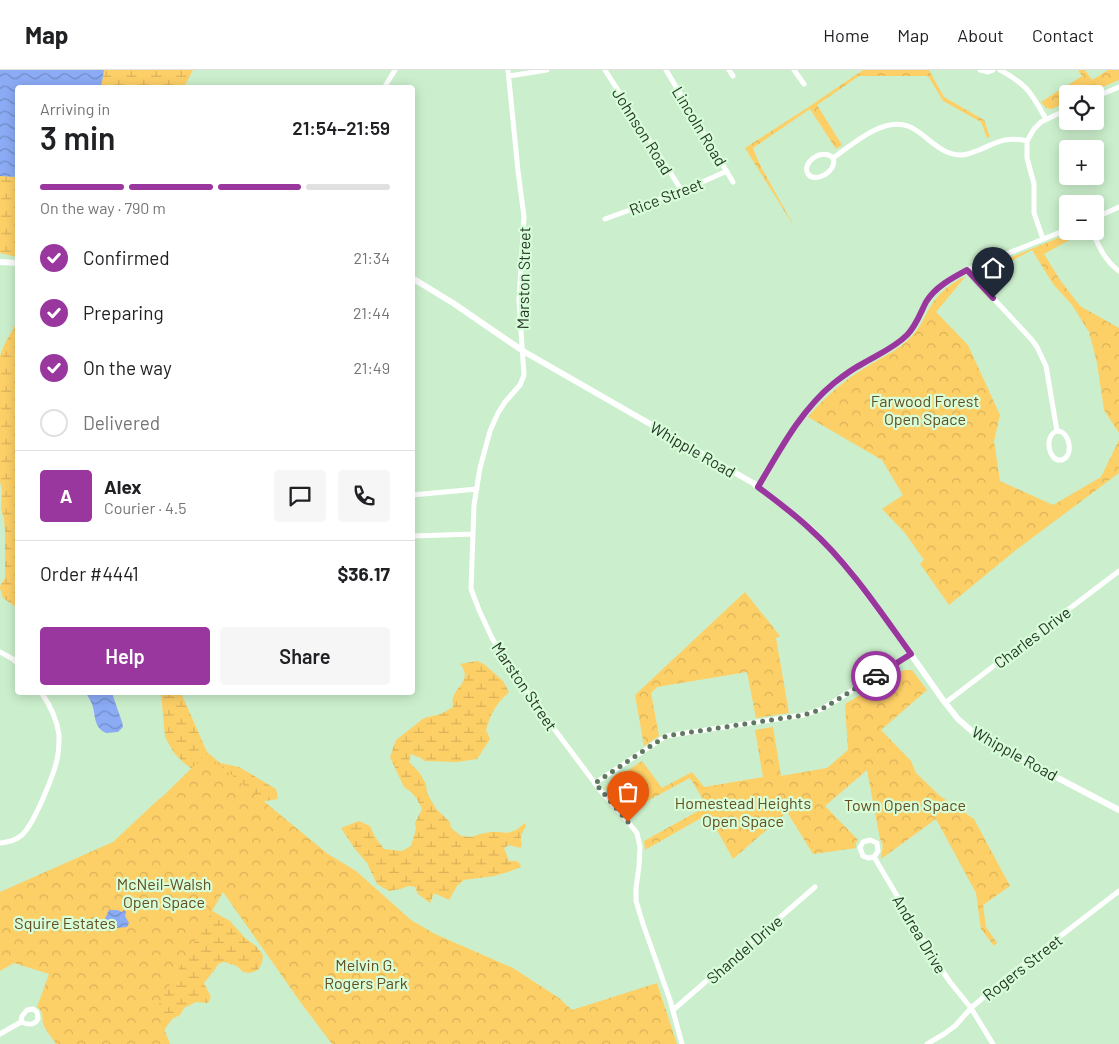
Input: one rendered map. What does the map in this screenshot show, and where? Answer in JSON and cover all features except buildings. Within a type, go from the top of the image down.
[{"type":"main road","points":[[0,262],[15,264]]},
{"type":"main road","name":"Whipple Road","points":[[415,280],[454,303],[523,351],[758,487],[810,528],[846,566],[958,719],[973,732],[989,742],[1119,810]]},
{"type":"street","points":[[386,85],[395,70]]},
{"type":"street","points":[[509,73],[547,70]]},
{"type":"street","name":"Johnson Road","points":[[605,70],[682,191]]},
{"type":"street","name":"Lincoln Road","points":[[666,70],[733,182]]},
{"type":"street","points":[[729,70],[733,76]]},
{"type":"street","points":[[794,70],[804,84]]},
{"type":"street","points":[[980,70],[988,72],[993,70]]},
{"type":"street","points":[[1000,70],[1016,79],[1028,89],[1046,119]]},
{"type":"street","name":"Marston Street","points":[[509,73],[524,217],[519,301],[524,375],[520,385],[498,413],[490,431],[480,468],[474,505],[471,589],[492,638],[514,674],[595,783],[637,833],[640,846],[636,901],[673,1010],[682,1044]]},
{"type":"street","points":[[1104,93],[1119,87]]},
{"type":"street","points":[[1043,239],[1034,213],[1034,184],[1026,158],[1027,141],[1034,129],[1046,119],[1059,113]]},
{"type":"street","points":[[833,158],[878,128],[889,124],[902,124],[914,129],[941,149],[957,155],[970,154],[1005,139],[1027,141]]},
{"type":"street","points":[[825,153],[833,158],[833,166],[826,174],[816,178],[808,174],[806,170],[807,165],[815,157],[825,153]]},
{"type":"street","name":"Rice Street","points":[[605,220],[682,191],[727,171]]},
{"type":"street","points":[[1104,214],[1119,207]]},
{"type":"street","points":[[758,487],[791,432],[810,406],[834,383],[854,368],[892,347],[902,339],[915,324],[936,290],[953,277],[967,270],[1059,233]]},
{"type":"street","points":[[1096,240],[1108,261],[1119,271]]},
{"type":"street","points":[[967,270],[1037,347],[1046,366],[1056,430]]},
{"type":"street","points":[[1056,430],[1062,431],[1065,434],[1069,444],[1068,454],[1061,460],[1053,457],[1049,447],[1050,436],[1056,430]]},
{"type":"street","points":[[415,495],[476,489]]},
{"type":"street","points":[[415,536],[473,534]]},
{"type":"street","name":"Charles Drive","points":[[945,703],[1119,571]]},
{"type":"street","points":[[0,652],[15,662]]},
{"type":"street","points":[[595,783],[666,736],[804,715],[822,709],[911,654]]},
{"type":"street","points":[[0,843],[12,841],[22,835],[30,825],[55,767],[59,736],[52,710],[42,695]]},
{"type":"street","name":"Andrea Drive","points":[[874,857],[937,963],[971,1008],[993,1044]]},
{"type":"street","name":"Shandel Drive","points":[[673,1010],[815,887]]},
{"type":"street","name":"Rogers Street","points":[[928,1044],[955,1026],[971,1008],[1007,977],[1119,891]]},
{"type":"street","points":[[0,1034],[21,1022]]},
{"type":"green space","points":[[104,70],[193,70],[185,85],[101,85]]},
{"type":"green space","points":[[863,70],[929,70],[944,97],[984,120],[990,137],[987,138],[981,122],[943,101],[928,76],[859,76],[817,105],[842,145],[836,149],[810,109],[753,148],[760,165],[795,228],[745,148]]},
{"type":"green space","points":[[1078,70],[1085,70],[1092,80],[1108,70],[1119,70],[1119,80],[1104,86],[1068,85],[1082,76]]},
{"type":"green space","points":[[1059,91],[1059,106],[1052,109],[1046,108],[1041,102]]},
{"type":"green space","points":[[0,176],[15,177],[15,257],[0,253]]},
{"type":"green space","points":[[1059,238],[1059,240],[1070,240],[1044,254],[1060,280],[1080,306],[1119,328],[1119,433],[1104,410],[1097,363],[1089,332],[1072,305],[1053,284],[1032,250],[981,277],[980,271]]},
{"type":"green space","name":"Farwood Forest Open Space","points":[[966,276],[936,312],[968,345],[1000,415],[994,441],[1000,481],[1053,505],[1101,477],[1119,440],[1119,473],[1016,550],[949,605],[920,564],[924,560],[905,533],[882,509],[903,495],[882,460],[808,417],[848,379],[908,340],[918,329],[940,294]]},
{"type":"green space","points":[[15,326],[15,606],[3,598],[0,588],[5,578],[5,531],[1,509],[2,491],[0,481],[0,356]]},
{"type":"green space","points":[[745,592],[780,636],[776,638],[789,713],[756,718],[747,672],[657,687],[651,693],[659,736],[644,746],[635,695]]},
{"type":"green space","points":[[477,661],[484,664],[503,681],[509,692],[500,701],[492,714],[486,731],[490,739],[477,759],[457,762],[425,761],[411,754],[409,762],[419,772],[426,784],[427,793],[436,809],[450,822],[451,828],[461,836],[472,837],[491,832],[507,833],[516,830],[525,823],[526,826],[521,835],[522,845],[520,848],[509,845],[504,848],[509,861],[517,861],[521,867],[494,876],[464,880],[457,886],[449,900],[434,893],[430,903],[418,894],[415,887],[409,886],[389,891],[377,884],[367,863],[341,828],[359,821],[370,826],[384,849],[402,851],[411,846],[416,829],[415,823],[422,809],[417,799],[404,787],[390,757],[396,740],[424,718],[441,714],[453,707],[453,698],[465,674],[460,664]]},
{"type":"green space","points":[[904,670],[912,670],[927,690],[881,730],[911,761],[916,773],[940,796],[974,819],[1010,886],[983,905],[986,927],[997,943],[994,946],[981,929],[976,893],[936,819],[881,859],[883,845],[880,839],[867,770],[825,806],[858,840],[856,848],[813,854],[787,812],[733,859],[708,814],[645,850],[644,841],[707,806],[690,778],[627,812],[607,791],[606,787],[609,783],[642,761],[662,788],[692,772],[704,787],[763,777],[755,730],[773,727],[781,776],[827,768],[848,750],[845,704]]},
{"type":"green space","points":[[161,695],[182,695],[207,752],[220,763],[239,767],[276,789],[278,799],[260,802],[194,770],[174,753],[165,737]]},
{"type":"green space","name":"Melvin G. Rogers Park","points":[[206,754],[328,854],[356,871],[411,920],[435,934],[513,968],[559,998],[572,1010],[657,983],[677,1044],[332,1044],[223,892],[156,1009],[170,1044],[56,1044],[44,1026],[42,1014],[37,1007],[49,974],[14,963],[0,971],[0,892],[113,842]]},
{"type":"green space","name":"Squire Estates","points":[[186,896],[230,921],[263,955],[262,963],[258,970],[250,973],[243,972],[237,966],[224,962],[218,964],[204,983],[211,997],[208,1003],[196,1002],[184,1008],[180,1015],[172,1019],[158,1039],[52,969],[0,897]]},
{"type":"water","points":[[0,70],[104,70],[101,85],[15,85],[15,177],[0,176]]},
{"type":"water","points":[[87,695],[113,695],[123,727],[118,732],[106,733],[97,724],[92,704]]},
{"type":"water","points":[[109,910],[122,912],[124,910],[129,923],[127,927],[116,928],[102,925]]},
{"type":"way so far","points":[[628,822],[595,783],[666,736],[804,715],[822,709],[876,676]]},
{"type":"route","points":[[876,676],[911,654],[846,566],[810,528],[758,487],[791,432],[810,406],[834,383],[892,347],[907,335],[930,297],[940,286],[967,270],[993,298]]},
{"type":"park label","name":"Town Open Space","points":[[905,804]]},
{"type":"park label","name":"Homestead Heights Open Space","points":[[743,811]]},
{"type":"park label","name":"McNeil-Walsh Open Space","points":[[164,892]]}]
